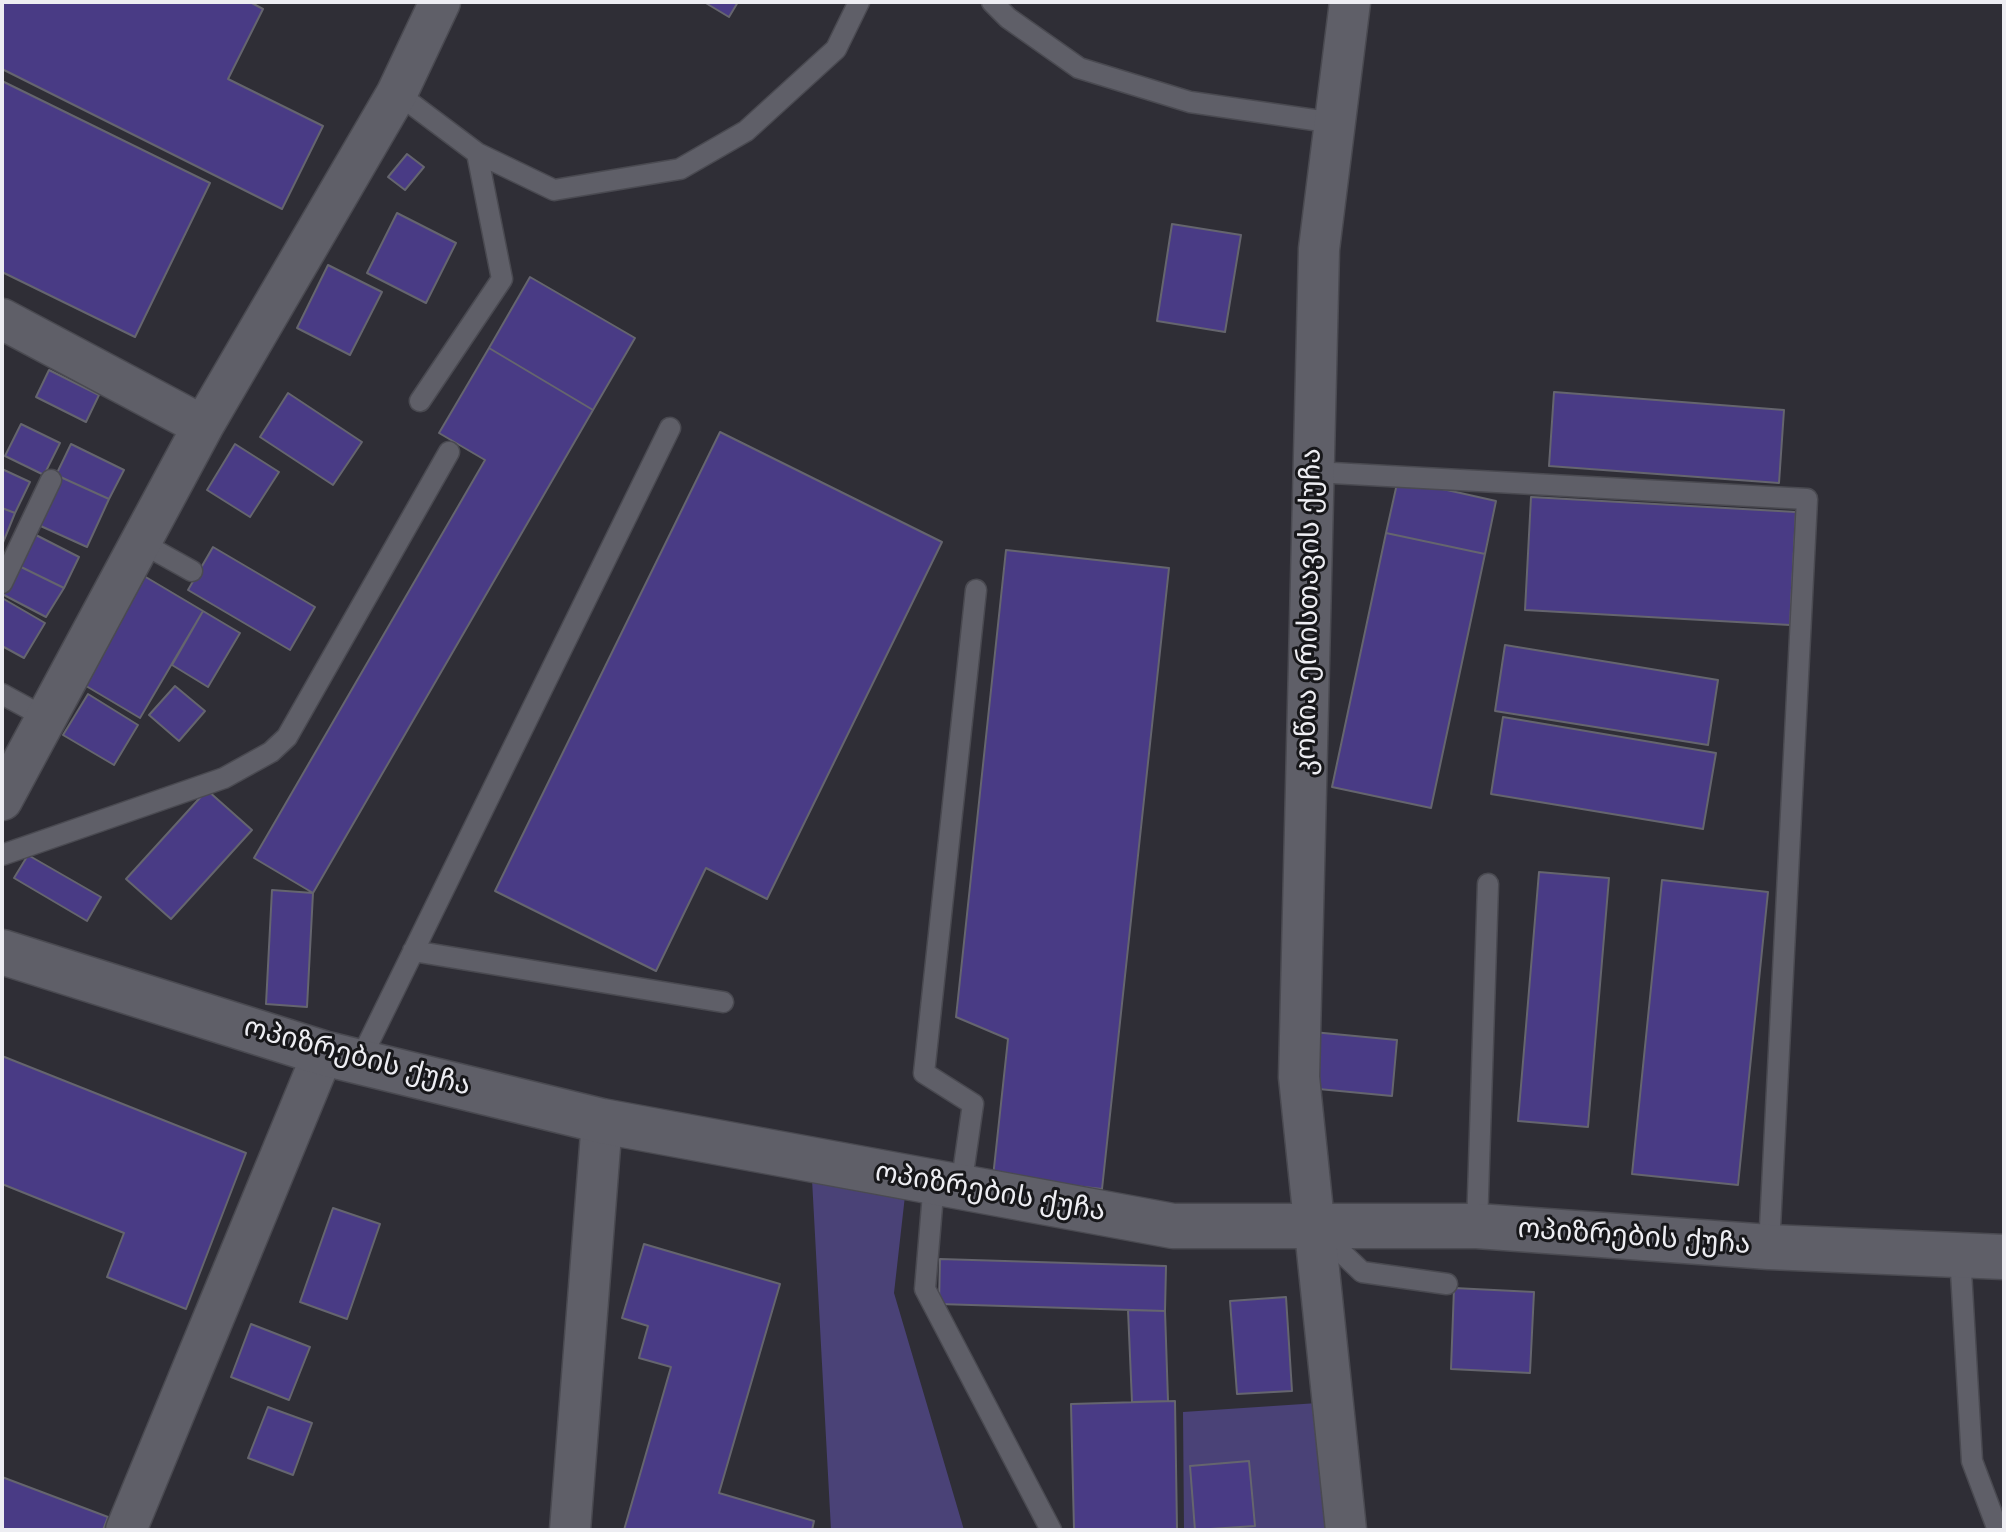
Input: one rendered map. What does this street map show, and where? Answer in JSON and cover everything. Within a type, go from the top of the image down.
[{"type":"street","points":[[2,800],[203,426],[397,93],[440,2]]},
{"type":"street","name":"კოწია ერისთავის ქუჩა","points":[[1346,1530],[1299,1077],[1319,249],[1350,2]]},
{"type":"street","points":[[2,319],[203,426]]},
{"type":"street","name":"ოპიზრების ქუჩა","points":[[2,952],[341,1057],[602,1121],[1173,1226],[1312,1223],[1477,1226],[1769,1247],[2004,1257]]},
{"type":"street","points":[[126,1530],[341,1057]]},
{"type":"street","points":[[570,1530],[602,1121]]},
{"type":"lane","points":[[397,93],[477,153],[554,190],[680,169],[746,131],[836,49],[859,2]]},
{"type":"lane","points":[[992,2],[1008,18],[1079,68],[1190,102],[1335,123]]},
{"type":"lane","points":[[420,401],[502,279],[477,153]]},
{"type":"lane","points":[[341,1057],[413,951],[670,428]]},
{"type":"lane","points":[[2,855],[224,778],[271,752],[287,737],[449,452]]},
{"type":"lane","points":[[1314,472],[1807,499],[1769,1247]]},
{"type":"lane","points":[[2,583],[51,480]]},
{"type":"lane","points":[[140,542],[192,571]]},
{"type":"lane","points":[[976,590],[924,1073],[973,1104],[948,1185],[925,1289],[1051,1530]]},
{"type":"lane","points":[[2,694],[46,718]]},
{"type":"lane","points":[[1477,1226],[1488,884]]},
{"type":"lane","points":[[413,951],[723,1002]]},
{"type":"lane","points":[[1312,1223],[1362,1272],[1447,1284]]},
{"type":"lane","points":[[1960,1254],[1972,1461],[1998,1530]]},
{"type":"shaded area","points":[[811,1161],[907,1178],[894,1293],[964,1530],[831,1530]]},
{"type":"shaded area","points":[[1333,1402],[1346,1530],[1184,1530],[1183,1412]]},
{"type":"building","points":[[2,2],[250,2],[263,9],[228,79],[323,126],[282,209],[2,69]]},
{"type":"building","points":[[704,2],[738,2],[729,17]]},
{"type":"building","points":[[2,81],[210,183],[135,337],[2,272]]},
{"type":"building","points":[[407,154],[424,167],[405,190],[388,177]]},
{"type":"building","points":[[397,213],[456,243],[426,303],[367,273]]},
{"type":"building","points":[[1172,224],[1241,235],[1225,332],[1157,321]]},
{"type":"building","points":[[328,265],[382,292],[350,355],[297,328]]},
{"type":"building","points":[[530,277],[635,338],[593,410],[489,348]]},
{"type":"building","points":[[489,348],[593,410],[313,893],[254,858],[485,460],[439,433]]},
{"type":"building","points":[[49,370],[99,395],[86,422],[36,397]]},
{"type":"building","points":[[1554,392],[1784,410],[1779,483],[1549,466]]},
{"type":"building","points":[[288,393],[362,442],[333,485],[260,437]]},
{"type":"building","points":[[21,424],[60,443],[44,475],[5,456]]},
{"type":"building","points":[[720,432],[942,542],[767,899],[706,868],[656,971],[495,891]]},
{"type":"building","points":[[71,444],[124,470],[109,499],[56,475]]},
{"type":"building","points":[[235,444],[279,472],[250,517],[207,490]]},
{"type":"building","points":[[2,469],[30,482],[15,513],[2,508]]},
{"type":"building","points":[[56,475],[109,499],[87,547],[34,523]]},
{"type":"building","points":[[1398,479],[1496,501],[1485,554],[1386,533]]},
{"type":"building","points":[[1531,497],[1796,512],[1790,625],[1525,610]]},
{"type":"building","points":[[2,508],[15,513],[2,545]]},
{"type":"building","points":[[32,533],[79,557],[64,588],[17,565]]},
{"type":"building","points":[[1386,533],[1485,554],[1431,808],[1332,787]]},
{"type":"building","points":[[213,547],[315,607],[290,650],[188,590]]},
{"type":"building","points":[[1006,550],[1169,568],[1102,1189],[993,1177],[1008,1039],[956,1017]]},
{"type":"building","points":[[17,565],[64,588],[46,617],[2,594]]},
{"type":"building","points":[[144,576],[203,611],[140,718],[81,683]]},
{"type":"building","points":[[2,598],[45,623],[24,658],[2,646]]},
{"type":"building","points":[[203,611],[240,633],[208,687],[172,665]]},
{"type":"building","points":[[1505,645],[1718,680],[1708,745],[1495,711]]},
{"type":"building","points":[[175,686],[205,711],[179,741],[149,715]]},
{"type":"building","points":[[88,694],[138,725],[114,765],[63,735]]},
{"type":"building","points":[[1503,717],[1716,753],[1703,829],[1491,794]]},
{"type":"building","points":[[207,790],[252,830],[171,919],[126,879]]},
{"type":"building","points":[[28,855],[101,897],[87,921],[14,878]]},
{"type":"building","points":[[1539,872],[1609,878],[1588,1127],[1518,1121]]},
{"type":"building","points":[[1662,880],[1768,892],[1738,1185],[1632,1174]]},
{"type":"building","points":[[272,890],[313,893],[307,1007],[266,1004]]},
{"type":"building","points":[[1313,1032],[1397,1040],[1392,1096],[1308,1088]]},
{"type":"building","points":[[2,1056],[246,1153],[186,1309],[107,1277],[124,1233],[2,1184]]},
{"type":"building","points":[[333,1208],[380,1224],[347,1319],[300,1302]]},
{"type":"building","points":[[644,1244],[780,1284],[719,1493],[814,1521],[812,1530],[624,1530],[671,1367],[639,1358],[648,1326],[622,1318]]},
{"type":"building","points":[[940,1259],[1166,1266],[1165,1311],[939,1304]]},
{"type":"building","points":[[1454,1288],[1534,1292],[1530,1373],[1451,1369]]},
{"type":"building","points":[[1286,1297],[1292,1391],[1237,1394],[1230,1301]]},
{"type":"building","points":[[1128,1310],[1165,1311],[1168,1401],[1132,1402]]},
{"type":"building","points":[[251,1324],[310,1347],[289,1400],[231,1377]]},
{"type":"building","points":[[1175,1401],[1177,1530],[1074,1530],[1071,1404]]},
{"type":"building","points":[[268,1407],[312,1423],[293,1475],[248,1458]]},
{"type":"building","points":[[1249,1461],[1255,1526],[1195,1530],[1190,1466]]},
{"type":"building","points":[[2,1477],[108,1517],[103,1530],[2,1530]]}]
